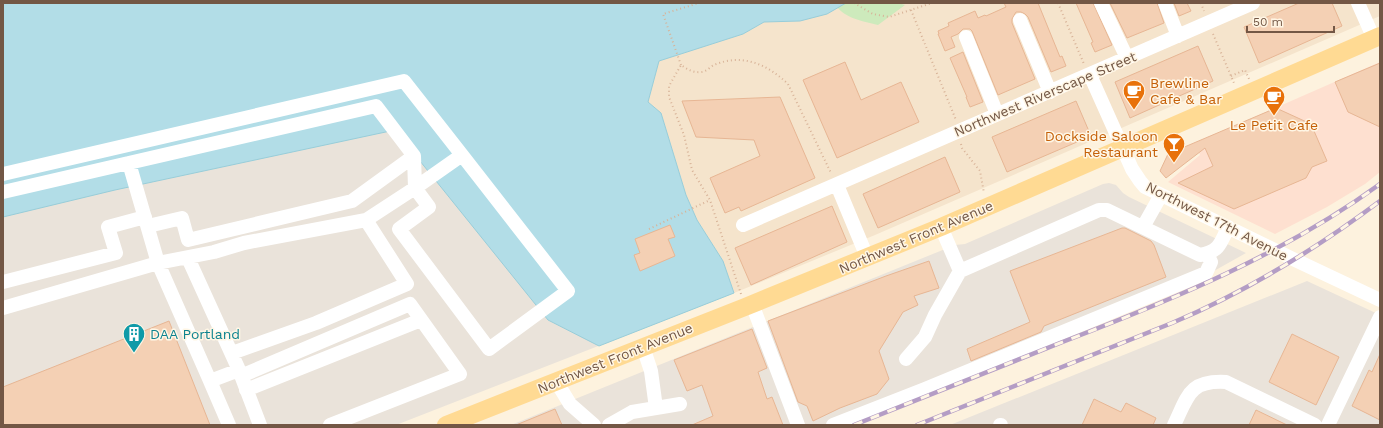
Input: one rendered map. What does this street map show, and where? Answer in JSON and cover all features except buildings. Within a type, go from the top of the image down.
[{"type":"main road","name":"Northwest Front Avenue","points":[[446,425],[941,227],[1377,38]]},
{"type":"street","points":[[1102,3],[1127,58]]},
{"type":"street","points":[[1165,3],[1178,36]]},
{"type":"street","name":"Northwest Riverscape Street","points":[[743,225],[1090,75],[1251,3]]},
{"type":"street","points":[[1358,3],[1377,38]]},
{"type":"street","points":[[1020,20],[1050,92]]},
{"type":"street","points":[[966,37],[997,114]]},
{"type":"street","name":"Northwest 17th Avenue","points":[[1090,75],[1123,148],[1140,182],[1145,187],[1380,300]]},
{"type":"street","points":[[3,174],[404,81],[568,291],[489,350],[399,229],[429,207],[415,188],[414,156],[376,106],[3,192]]},
{"type":"street","points":[[3,308],[158,263],[214,252],[244,243],[366,220],[462,155]]},
{"type":"street","points":[[3,282],[116,253],[108,226],[182,218],[188,240],[352,201],[414,156]]},
{"type":"street","points":[[129,163],[158,263],[229,425]]},
{"type":"street","points":[[837,185],[867,257]]},
{"type":"street","points":[[1143,227],[1160,195]]},
{"type":"street","points":[[906,359],[925,337],[935,315],[960,271],[1099,210],[1107,210],[1200,255],[1207,254],[1216,249],[1228,227]]},
{"type":"street","points":[[232,353],[316,323],[407,284],[366,220]]},
{"type":"street","points":[[941,227],[960,271]]},
{"type":"street","points":[[833,425],[925,389],[1206,273],[1211,262],[1207,254]]},
{"type":"street","points":[[188,258],[232,353],[260,425]]},
{"type":"street","points":[[210,381],[240,373],[410,304],[460,374],[330,425]]},
{"type":"street","points":[[748,305],[776,365],[798,425]]},
{"type":"street","points":[[1328,425],[1380,317]]},
{"type":"street","points":[[246,390],[421,320]]},
{"type":"street","points":[[643,347],[651,371],[656,408]]},
{"type":"street","points":[[556,381],[570,404],[594,425]]},
{"type":"street","points":[[1174,425],[1190,394],[1198,385],[1212,381],[1226,382],[1315,425]]},
{"type":"street","points":[[609,425],[632,412],[680,404]]},
{"type":"path","points":[[699,3],[664,14],[681,65],[693,72],[702,72],[714,65],[731,60],[748,60],[759,63],[777,73],[788,84],[837,185]]},
{"type":"path","points":[[854,3],[873,14],[889,17],[932,3]]},
{"type":"path","points":[[1058,3],[1090,75]]},
{"type":"path","points":[[1201,3],[1233,80]]},
{"type":"path","points":[[911,10],[955,115],[962,148],[980,171],[985,208]]},
{"type":"path","points":[[681,65],[669,86],[669,97],[684,135],[692,170],[710,200],[748,305]]},
{"type":"path","points":[[649,229],[710,200]]},
{"type":"shaded area","points":[[846,3],[1380,3],[1380,16],[875,235],[734,293],[723,261],[697,220],[686,195],[661,113],[648,102],[659,61],[743,34],[764,22],[800,21]]},
{"type":"shaded area","points":[[1380,62],[1380,172],[1365,184],[1327,207],[1275,234],[1168,182],[1200,155],[1195,143]]},
{"type":"shaded area","points":[[415,68],[734,293],[396,425],[3,425],[3,162]]},
{"type":"shaded area","points":[[1109,183],[1116,185],[1129,197],[1246,253],[1205,276],[836,425],[511,425],[955,245],[965,244],[1103,184]]},
{"type":"shaded area","points":[[1307,281],[1380,315],[1380,425],[950,425]]},
{"type":"green space","points":[[834,3],[898,3],[905,5],[878,25],[853,18],[842,12]]},
{"type":"water","points":[[3,3],[846,3],[827,14],[800,21],[764,22],[743,34],[659,61],[648,102],[661,113],[686,195],[697,220],[723,261],[734,293],[599,346],[548,320],[395,130],[115,190],[3,217]]},
{"type":"railway","points":[[854,425],[1147,309],[1227,273],[1306,232],[1380,184]]},
{"type":"railway","points":[[917,425],[1172,323],[1226,298],[1305,253],[1380,201]]},
{"type":"place","name":"Brewline Cafe & Bar","points":[[1134,110]]},
{"type":"place","name":"Le Petit Cafe","points":[[1274,116]]},
{"type":"place","name":"Dockside Saloon Restaurant","points":[[1174,164]]},
{"type":"place","name":"DAA Portland","points":[[134,354]]}]
